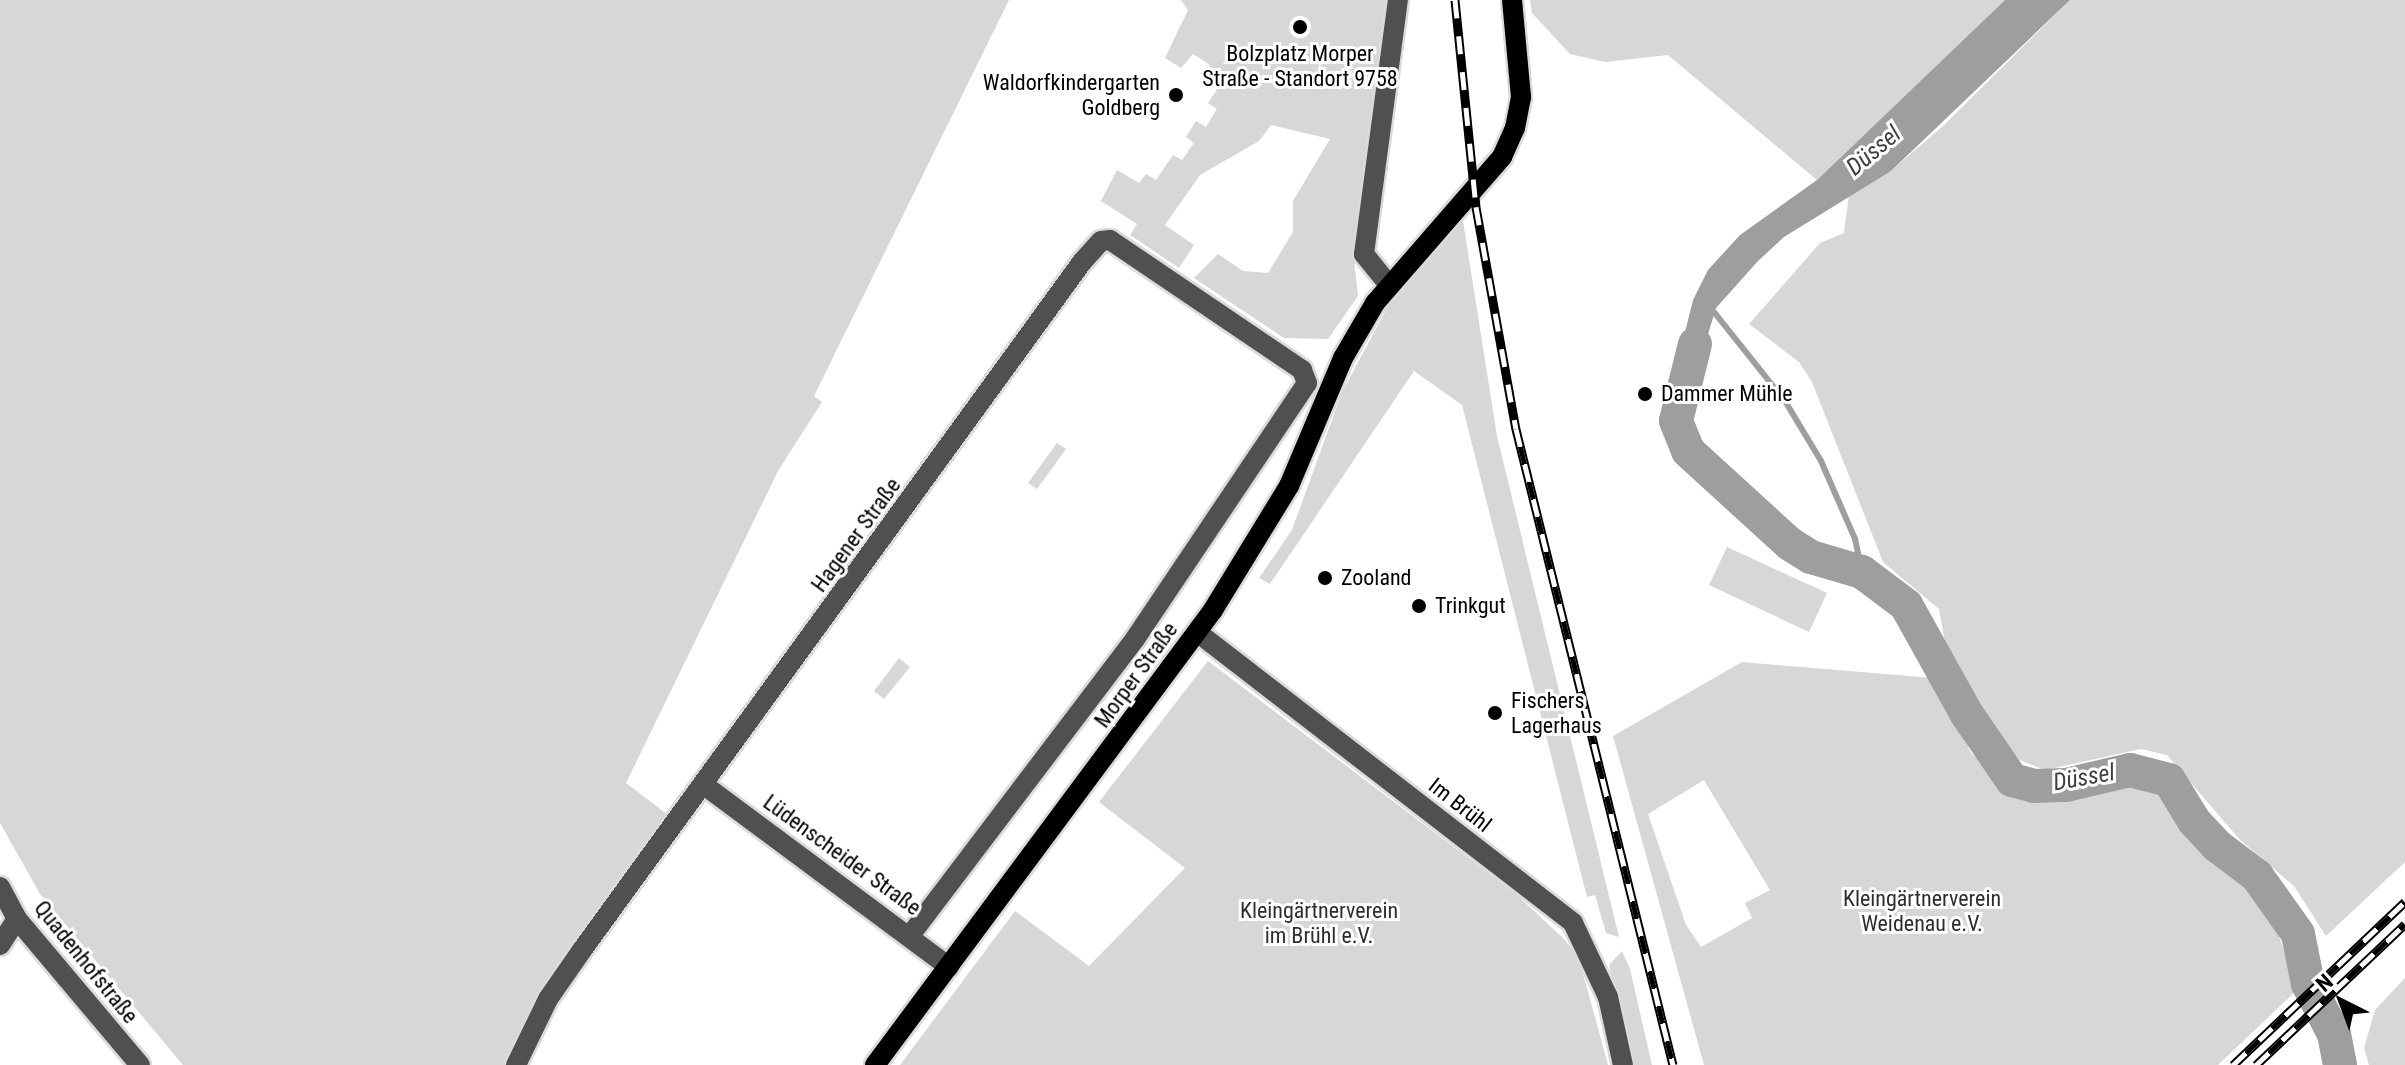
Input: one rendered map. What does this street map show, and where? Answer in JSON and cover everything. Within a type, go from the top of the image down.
[{"type":"main road","name":"Morper Straße","points":[[875,1065],[1197,632],[1289,486],[1343,358],[1389,285],[1495,167],[1515,128],[1520,81],[1512,0]]},
{"type":"street","points":[[1389,285],[1364,254],[1398,0]]},
{"type":"street","name":"Hagener Straße","points":[[516,1065],[548,999],[1101,241],[1138,257],[1307,376]]},
{"type":"street","name":"Morper Straße","points":[[911,934],[1135,639],[1307,376]]},
{"type":"street","name":"Im Brühl","points":[[1197,632],[1573,923],[1608,997],[1623,1065]]},
{"type":"street","name":"Lüdenscheider Straße","points":[[704,785],[911,934],[949,967]]},
{"type":"street","name":"Quadenhofstraße","points":[[0,887],[17,919],[140,1065]]},
{"type":"street","points":[[0,945],[17,919]]},
{"type":"green space","points":[[0,0],[1009,0],[814,396],[822,402],[778,471],[626,783],[676,821],[511,1065],[183,1065],[40,894],[0,823]]},
{"type":"green space","points":[[1181,0],[1390,0],[1376,127],[1353,250],[1358,296],[1328,339],[1284,338],[1194,278],[1218,254],[1243,271],[1268,273],[1293,232],[1293,201],[1330,139],[1271,125],[1259,141],[1200,175],[1165,225],[1194,245],[1179,268],[1130,235],[1137,224],[1101,201],[1117,170],[1139,183],[1146,174],[1156,180],[1173,155],[1182,160],[1194,143],[1186,137],[1196,121],[1206,127],[1217,109],[1208,103],[1220,85],[1205,75],[1210,65],[1193,54],[1181,68],[1165,58],[1188,10]]},
{"type":"green space","points":[[1530,0],[2005,0],[1817,180],[1668,55],[1605,62],[1570,54],[1532,13]]},
{"type":"green space","points":[[2070,0],[2405,0],[2405,862],[2326,936],[2294,886],[2240,840],[2167,755],[2141,749],[2045,770],[2017,759],[1991,728],[1945,643],[1939,609],[1883,562],[1812,382],[1799,362],[1749,324],[1820,243],[1844,233],[1849,195],[1891,171],[1944,125]]},
{"type":"green space","points":[[1463,221],[1497,436],[1619,937],[1606,933],[1595,895],[1587,897],[1462,405],[1414,371],[1270,584],[1259,578],[1292,530],[1342,392],[1399,286],[1451,223]]},
{"type":"green space","points":[[1057,443],[1066,449],[1037,489],[1028,483]]},
{"type":"green space","points":[[1727,547],[1827,593],[1809,632],[1709,585]]},
{"type":"green space","points":[[899,658],[910,667],[884,699],[874,691]]},
{"type":"green space","name":"Kleingärtnerverein im Brühl e.V.","points":[[1208,661],[1517,895],[1565,940],[1579,959],[1608,1065],[900,1065],[1015,911],[1089,966],[1185,868],[1099,802]]},
{"type":"green space","name":"Kleingärtnerverein Weidenau e.V.","points":[[1742,662],[1934,678],[1971,753],[2020,794],[2142,784],[2167,793],[2206,854],[2246,880],[2270,912],[2298,989],[2218,1065],[1704,1065],[1613,736]],"holes":[[[1704,780],[1770,890],[1745,903],[1752,918],[1701,947],[1686,925],[1648,814]]]},
{"type":"green space","points":[[1622,951],[1630,969],[1652,1065],[1632,1065],[1609,965]]},
{"type":"green space","points":[[2405,978],[2405,1065],[2369,1065],[2364,1048],[2375,1010]]},
{"type":"water","points":[[2005,0],[2070,0],[1891,171],[1784,237],[1758,261],[1716,308],[1701,357],[1684,388],[1677,375],[1679,357],[1693,300],[1708,270],[1740,235],[1817,180]]},
{"type":"waterway","name":"Düssel","points":[[1710,307],[1785,401],[1821,461],[1855,539],[1862,572]]},
{"type":"waterway","name":"Düssel","points":[[1695,344],[1676,421],[1688,451],[1790,544],[1811,557],[1862,572],[1906,605],[1966,713],[2012,780],[2034,786],[2066,785],[2130,770],[2169,780],[2194,821],[2216,845],[2257,876],[2298,934],[2308,984],[2334,1034],[2340,1065]]},
{"type":"railway","points":[[1455,0],[1476,207],[1516,429],[1673,1065]]},
{"type":"railway","points":[[2233,1065],[2405,902]]},
{"type":"railway","points":[[2256,1065],[2405,924]]},
{"type":"place","name":"Bolzplatz Morper Straße - Standort 9758","points":[[1300,27]]},
{"type":"place","name":"Waldorfkindergarten Goldberg","points":[[1176,95]]},
{"type":"place","name":"Dammer Mühle","points":[[1645,394]]},
{"type":"place","name":"Zooland","points":[[1325,578]]},
{"type":"place","name":"Trinkgut","points":[[1419,606]]},
{"type":"place","name":"Fischers Lagerhaus","points":[[1495,713]]}]
